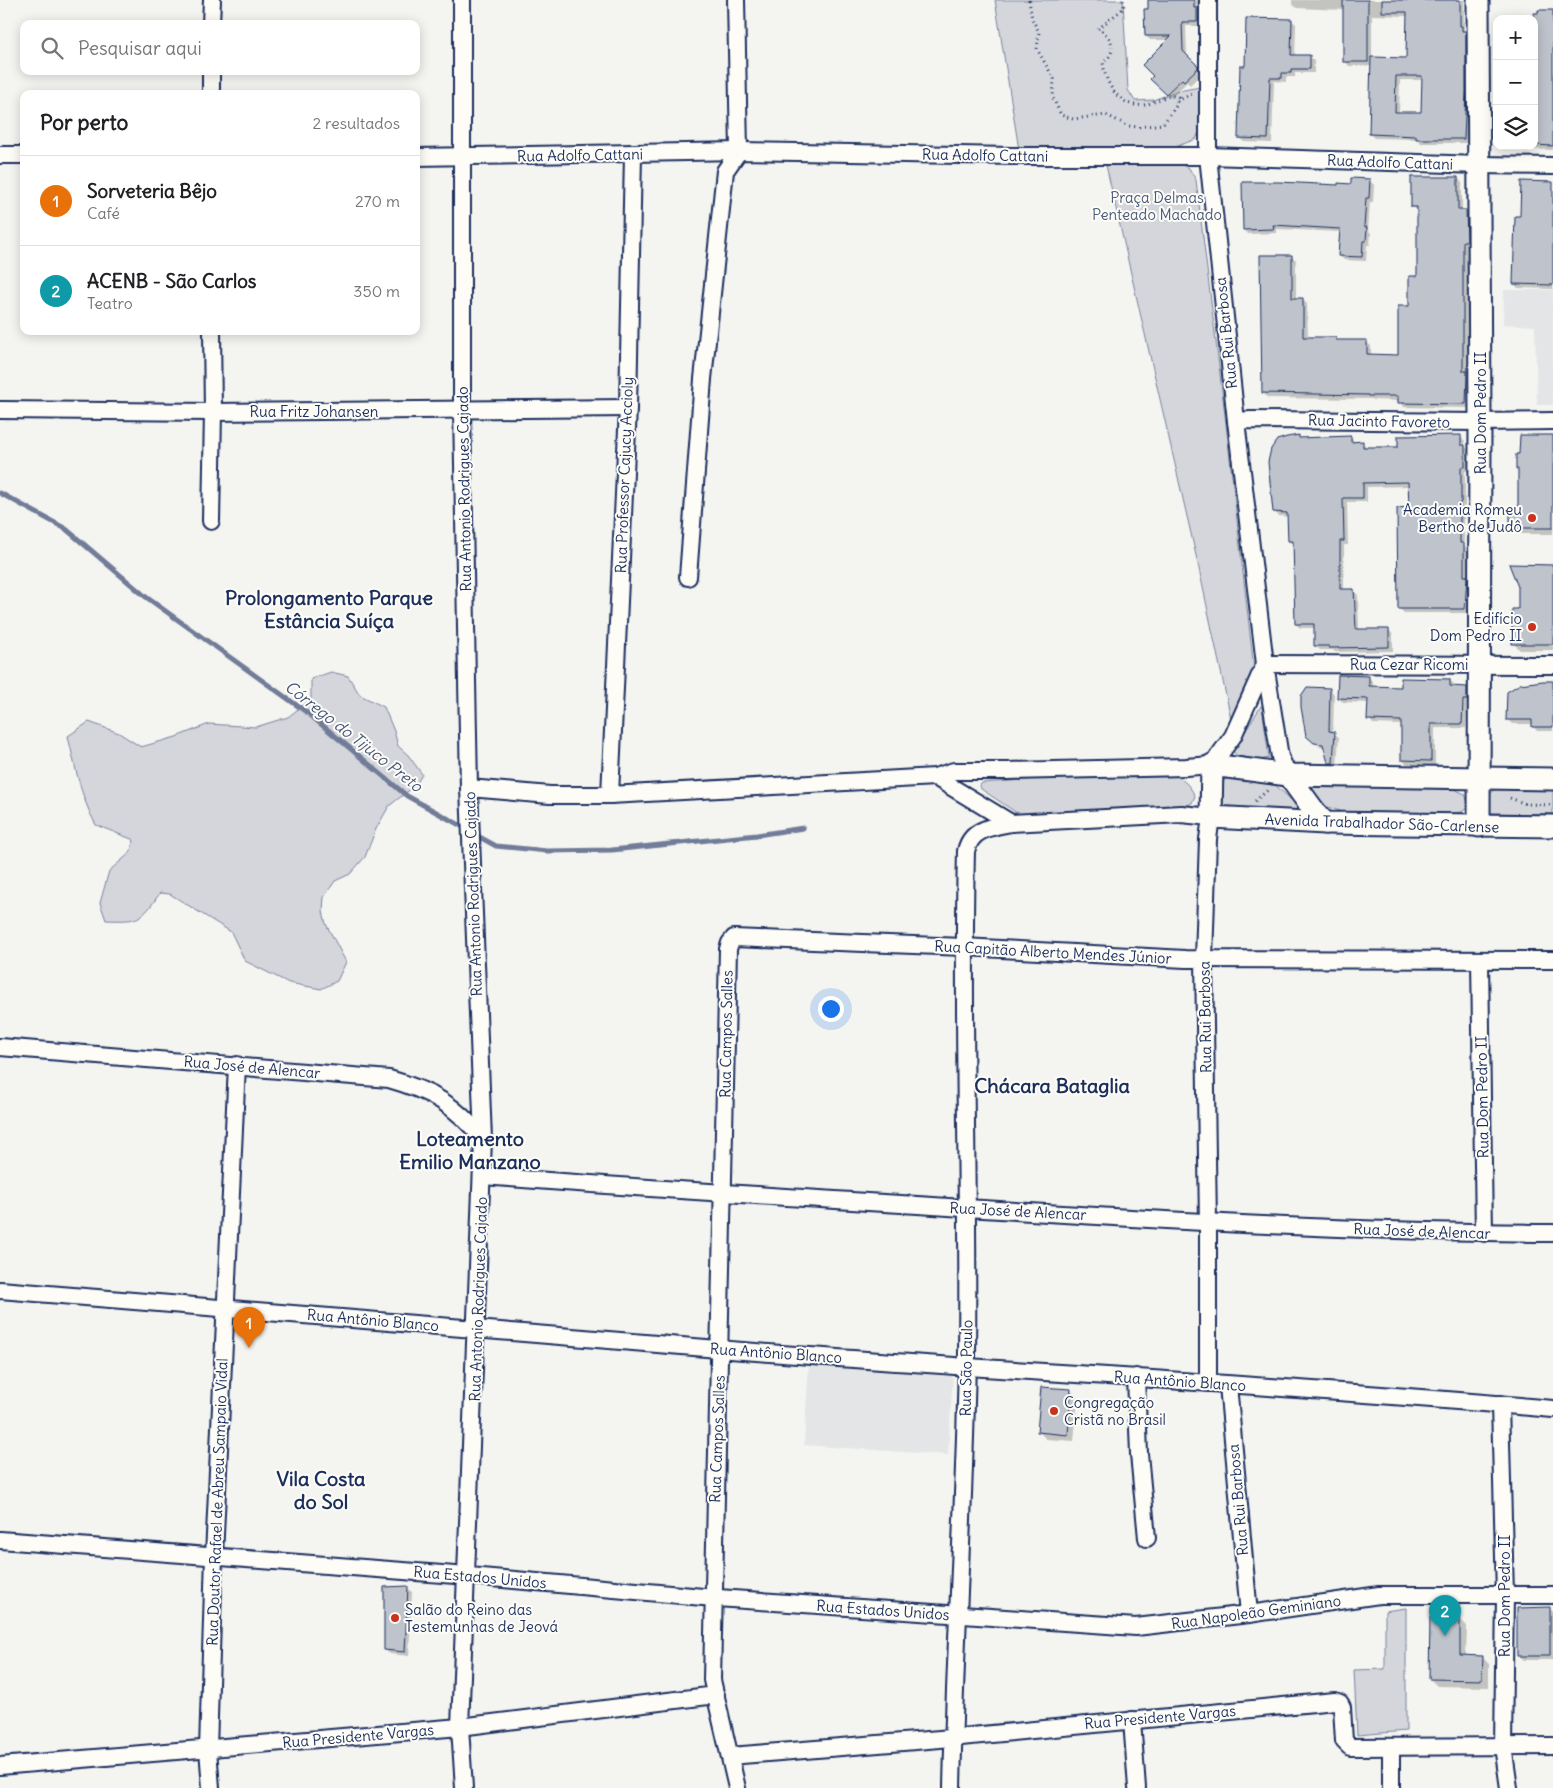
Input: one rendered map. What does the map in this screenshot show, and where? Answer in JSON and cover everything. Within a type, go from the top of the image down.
[{"type":"main road","name":"Rua Dom Pedro II","points":[[1478,0],[1479,826]]},
{"type":"main road","points":[[1212,765],[1288,775],[1553,779]]},
{"type":"main road","name":"Rua Rui Barbosa","points":[[1211,817],[1212,765]]},
{"type":"main road","points":[[1288,775],[1315,812],[1326,823]]},
{"type":"main road","name":"Avenida Trabalhador São-Carlense","points":[[1211,817],[1326,823],[1553,826]]},
{"type":"street","points":[[211,20],[212,0]]},
{"type":"street","name":"Rua Antonio Rodrigues Cajado","points":[[462,0],[462,410],[469,793],[483,1139],[460,1727],[464,1788]]},
{"type":"street","points":[[688,577],[703,379],[725,171],[739,151],[736,0]]},
{"type":"street","name":"Rua Rui Barbosa","points":[[1208,0],[1208,156],[1236,421],[1265,664],[1280,757],[1288,775]]},
{"type":"street","points":[[211,75],[211,90]]},
{"type":"street","name":"Rua Adolfo Cattani","points":[[420,156],[739,151],[1012,156],[1208,156],[1553,166]]},
{"type":"street","name":"Rua Professor Cajucy Accioly","points":[[610,795],[628,408],[633,154]]},
{"type":"street","points":[[0,155],[20,155]]},
{"type":"street","points":[[211,521],[212,335]]},
{"type":"street","name":"Rua Fritz Johansen","points":[[0,410],[213,412],[628,408]]},
{"type":"street","name":"Rua Jacinto Favoreto","points":[[1236,421],[1553,421]]},
{"type":"street","points":[[469,793],[610,795],[935,776],[954,771],[1166,768],[1212,765],[1233,736],[1265,664]]},
{"type":"street","name":"Rua Cezar Ricomi","points":[[1265,664],[1553,665]]},
{"type":"street","points":[[935,776],[1011,823]]},
{"type":"street","name":"Rua São Paulo","points":[[952,1788],[967,1366],[964,947],[966,851],[968,843],[972,836],[981,831],[1011,823],[1181,814],[1211,817]]},
{"type":"street","name":"Rua Rui Barbosa","points":[[1208,1383],[1208,1223],[1204,958],[1208,838],[1211,817]]},
{"type":"street","name":"Rua Capitão Alberto Mendes Júnior","points":[[734,938],[964,947],[1185,959],[1553,960]]},
{"type":"street","name":"Rua Campos Salles","points":[[734,938],[728,949],[712,1680],[737,1788]]},
{"type":"street","name":"Rua Dom Pedro II","points":[[1480,960],[1484,1233]]},
{"type":"street","name":"Rua José de Alencar","points":[[0,1047],[389,1079],[413,1085],[435,1095],[455,1109],[483,1139]]},
{"type":"street","name":"Rua Doutor Rafael de Abreu Sampaio Vidal","points":[[211,1788],[208,1749],[214,1556],[237,1065]]},
{"type":"street","name":"Rua José de Alencar","points":[[483,1176],[722,1194],[1208,1223],[1553,1234]]},
{"type":"street","name":"Rua Antônio Blanco","points":[[0,1290],[225,1307],[720,1350],[1136,1377],[1553,1409]]},
{"type":"street","points":[[1136,1377],[1147,1538]]},
{"type":"street","name":"Rua Rui Barbosa","points":[[1228,1385],[1249,1614]]},
{"type":"street","name":"Rua Dom Pedro II","points":[[1500,1404],[1505,1595],[1503,1746],[1509,1788]]},
{"type":"street","name":"Rua Estados Unidos","points":[[0,1540],[959,1616]]},
{"type":"street","name":"Rua Napoleão Geminiano","points":[[959,1616],[1136,1628],[1379,1595],[1553,1595]]},
{"type":"street","name":"Rua Presidente Vargas","points":[[0,1766],[460,1727],[716,1695]]},
{"type":"street","name":"Rua Presidente Vargas","points":[[730,1756],[1335,1701],[1340,1703],[1342,1707],[1344,1741],[1350,1747],[1553,1746]]},
{"type":"street","points":[[1132,1720],[1137,1788]]},
{"type":"street","points":[[1391,1748],[1391,1788]]},
{"type":"path","points":[[1029,0],[1032,19],[1039,32],[1037,49],[1054,79],[1053,98],[1061,115],[1073,119],[1106,115],[1129,126],[1138,127],[1164,124],[1176,106],[1178,97],[1169,96],[1149,104],[1133,104],[1113,93],[1104,73],[1104,62],[1112,54],[1112,42],[1098,28],[1124,8],[1123,0]]},
{"type":"path","points":[[1507,797],[1526,804],[1553,805]]},
{"type":"shaded area","points":[[1504,290],[1553,290],[1553,405],[1537,405],[1535,326],[1503,324]]},
{"type":"shaded area","points":[[809,1364],[953,1374],[948,1455],[804,1445]]},
{"type":"green space","name":"Praça Delmas Penteado Machado","points":[[995,0],[1123,0],[1128,90],[1135,101],[1153,100],[1178,91],[1200,87],[1201,127],[1196,139],[1170,149],[1019,150]]},
{"type":"green space","name":"Praça Delmas Penteado Machado","points":[[1179,164],[1189,168],[1196,180],[1254,669],[1246,692],[1231,719],[1198,564],[1106,165]]},
{"type":"green space","points":[[331,672],[348,676],[360,695],[384,707],[398,746],[408,755],[422,774],[416,785],[389,806],[376,829],[365,857],[350,874],[335,881],[324,897],[323,911],[326,924],[346,962],[337,981],[321,989],[289,983],[245,961],[231,932],[170,894],[160,893],[148,909],[138,917],[126,920],[106,920],[100,903],[109,871],[130,853],[134,840],[96,825],[82,793],[68,736],[89,722],[119,733],[141,747],[176,737],[209,724],[256,727],[288,717],[311,699],[311,679]]},
{"type":"green space","points":[[1261,706],[1269,758],[1260,760],[1237,756],[1233,751]]},
{"type":"green space","points":[[1170,773],[1182,779],[1188,785],[1195,796],[1192,803],[1188,805],[1030,816],[1017,813],[981,789],[980,785],[982,783],[1095,775]]},
{"type":"green space","points":[[1228,778],[1273,783],[1299,807],[1301,812],[1226,807],[1220,803],[1219,784]]},
{"type":"green space","points":[[1322,786],[1454,789],[1465,794],[1469,806],[1462,812],[1454,813],[1343,812],[1322,805],[1309,789]]},
{"type":"green space","points":[[1498,788],[1553,789],[1553,814],[1491,813],[1489,809],[1489,794]]},
{"type":"green space","points":[[1406,1608],[1406,1731],[1357,1735],[1354,1670],[1385,1669],[1385,1611]]},
{"type":"building","points":[[1148,0],[1194,0],[1194,8],[1197,8],[1197,22],[1182,22],[1183,51],[1198,68],[1184,81],[1182,79],[1166,94],[1150,79],[1153,76],[1142,65],[1171,36],[1145,36],[1144,9],[1148,9]]},
{"type":"building","points":[[1343,0],[1368,0],[1368,62],[1343,62]]},
{"type":"building","points":[[1382,0],[1460,0],[1460,26],[1462,26],[1462,31],[1466,31],[1464,139],[1416,139],[1416,136],[1369,134],[1371,57],[1406,58],[1407,12],[1382,12]],"holes":[[[1396,76],[1422,76],[1421,112],[1395,112]]]},
{"type":"building","points":[[1538,10],[1553,10],[1553,146],[1538,145],[1538,15],[1534,15],[1534,13],[1538,13]]},
{"type":"building","points":[[1246,18],[1292,19],[1291,55],[1310,55],[1310,69],[1291,69],[1291,73],[1282,73],[1282,78],[1270,78],[1268,139],[1238,138],[1240,66],[1245,66]]},
{"type":"building","points":[[1411,177],[1458,177],[1458,210],[1466,210],[1467,241],[1463,241],[1463,371],[1467,371],[1466,404],[1398,403],[1398,396],[1262,393],[1260,255],[1292,255],[1292,298],[1303,298],[1303,337],[1336,337],[1336,340],[1367,340],[1367,354],[1398,355],[1398,306],[1409,306],[1409,276],[1417,276],[1417,207],[1411,207]]},
{"type":"building","points":[[1351,178],[1370,179],[1369,198],[1366,198],[1364,227],[1367,227],[1366,241],[1363,241],[1362,257],[1338,256],[1340,229],[1273,225],[1274,229],[1243,230],[1242,182],[1338,185],[1338,183],[1351,184]]},
{"type":"building","points":[[1521,181],[1553,182],[1553,285],[1513,284],[1515,216],[1520,216]]},
{"type":"building","points":[[1299,435],[1299,438],[1351,436],[1351,442],[1363,441],[1363,447],[1398,447],[1398,436],[1461,435],[1461,445],[1465,445],[1465,467],[1461,467],[1460,543],[1464,543],[1464,576],[1467,576],[1465,609],[1398,609],[1397,508],[1409,507],[1408,482],[1363,483],[1363,498],[1343,498],[1344,541],[1340,541],[1340,589],[1354,589],[1356,629],[1389,629],[1389,647],[1329,648],[1329,646],[1314,646],[1314,624],[1295,624],[1293,541],[1288,541],[1287,513],[1273,512],[1268,462],[1271,449],[1277,440]]},
{"type":"building","points":[[1520,435],[1553,435],[1553,528],[1510,528],[1510,507],[1518,507],[1516,454],[1519,454]]},
{"type":"building","points":[[1509,564],[1553,565],[1553,644],[1512,644],[1512,609],[1518,609],[1518,587]]},
{"type":"building","points":[[1338,675],[1369,676],[1369,686],[1401,687],[1401,678],[1450,679],[1450,686],[1467,687],[1467,700],[1463,700],[1462,724],[1431,724],[1431,761],[1401,760],[1401,721],[1367,720],[1368,699],[1337,698]]},
{"type":"building","points":[[1553,681],[1553,727],[1532,727],[1532,720],[1506,720],[1507,692],[1520,684]]},
{"type":"building","points":[[1307,687],[1330,688],[1329,731],[1335,732],[1333,763],[1328,763],[1323,744],[1314,743],[1306,736],[1301,696]]},
{"type":"building","name":"Congregação Cristã no Brasil","points":[[1041,1387],[1071,1389],[1068,1435],[1037,1432]]},
{"type":"building","name":"Salão do Reino das Testemunhas de Jeová","points":[[408,1586],[405,1652],[384,1650],[384,1587]]},
{"type":"building","points":[[1550,1607],[1550,1656],[1517,1656],[1517,1608]]},
{"type":"building","points":[[1430,1617],[1460,1618],[1460,1655],[1483,1656],[1482,1680],[1429,1679]]},
{"type":"waterway","name":"Córrego do Tijuco Preto","points":[[0,493],[66,529],[146,597],[309,714],[407,796],[467,829]]},
{"type":"waterway","name":"Córrego do Tijuco Preto","points":[[474,834],[496,846],[547,851],[612,850],[757,835],[803,828]]},
{"type":"place","name":"Academia Romeu Bertho de Judô","points":[[1532,518]]},
{"type":"place","name":"Edifício Dom Pedro II","points":[[1532,627]]},
{"type":"place","name":"Sorveteria Bêjo","points":[[249,1348]]},
{"type":"place","name":"Congregação Cristã no Brasil","points":[[1054,1411]]},
{"type":"place","name":"Salão do Reino das Testemunhas de Jeová","points":[[395,1618]]},
{"type":"place","name":"ACENB - São Carlos","points":[[1445,1636]]},
{"type":"district","name":"Prolongamento Parque Estância Suíça","points":[[329,608]]},
{"type":"district","name":"Chácara Bataglia","points":[[1052,1085]]},
{"type":"district","name":"Loteamento Emilio Manzano","points":[[470,1150]]},
{"type":"district","name":"Vila Costa do Sol","points":[[321,1490]]}]
